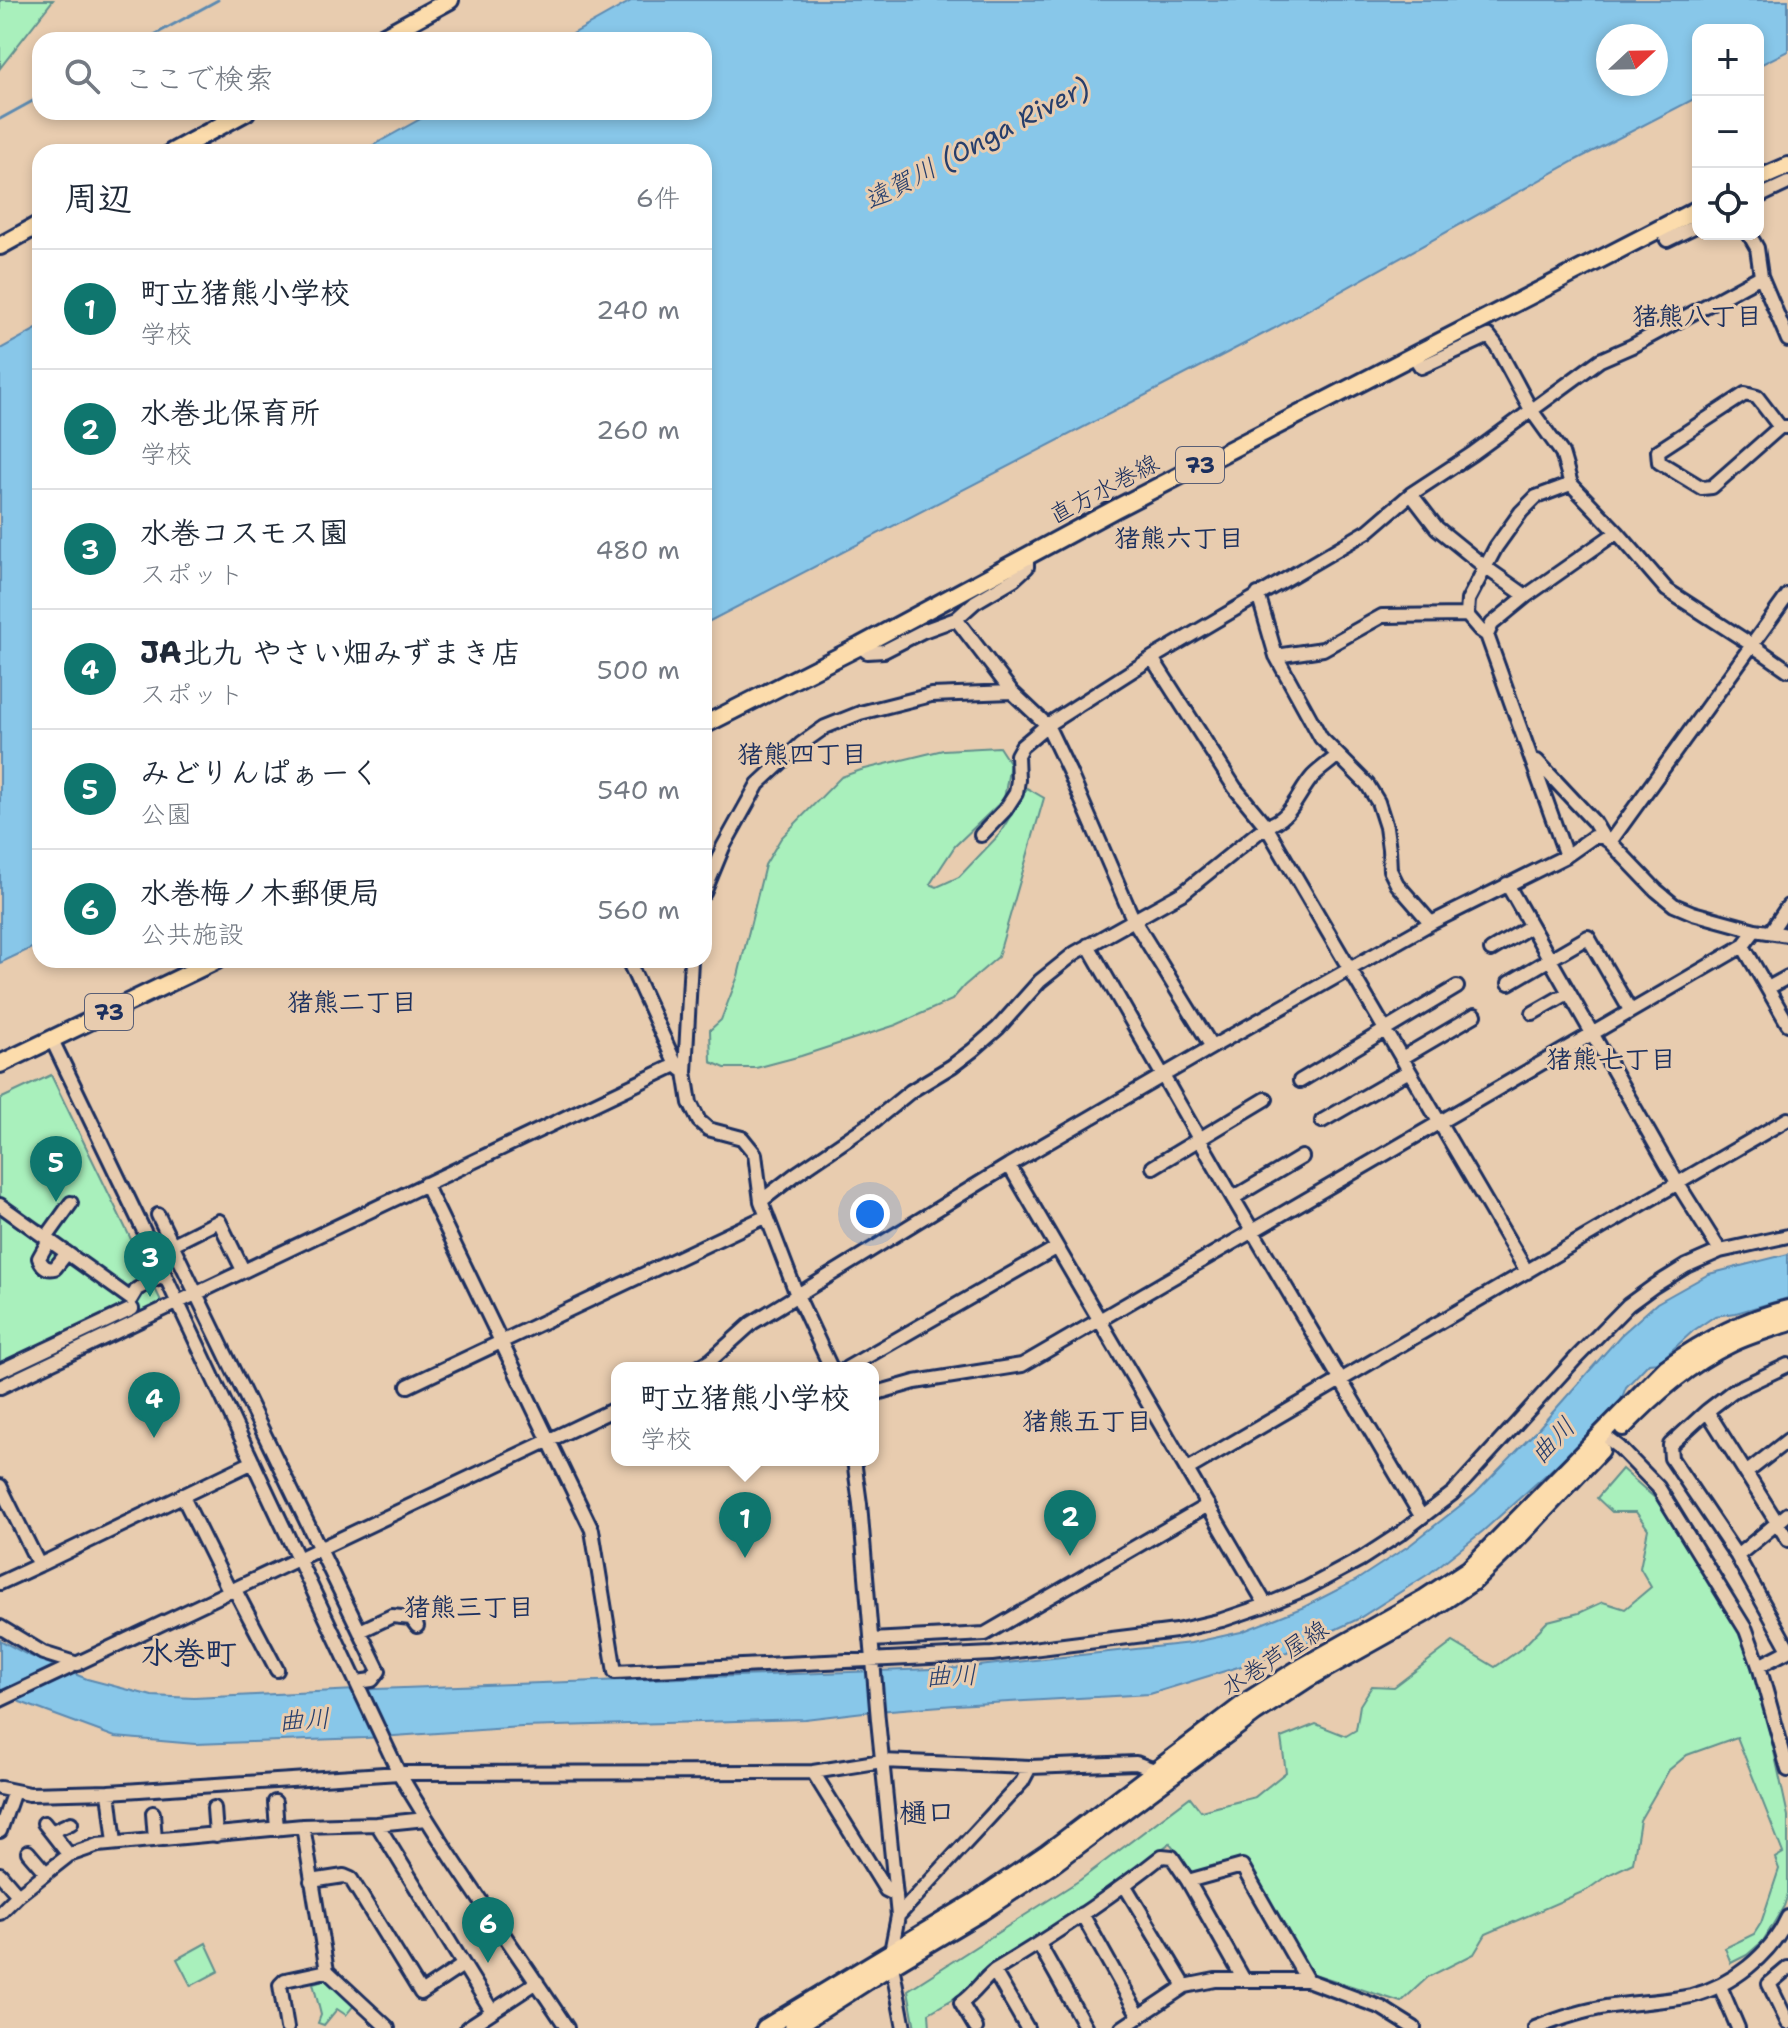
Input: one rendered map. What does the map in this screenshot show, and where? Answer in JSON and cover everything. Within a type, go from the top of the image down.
[{"type":"main road","points":[[392,32],[449,1]]},
{"type":"main road","points":[[187,144],[231,120]]},
{"type":"main road","points":[[1764,176],[1788,166]]},
{"type":"main road","name":"直方水巻線","points":[[712,721],[1692,212]]},
{"type":"main road","points":[[0,246],[32,228]]},
{"type":"main road","name":"73","points":[[0,1064],[200,968]]},
{"type":"main road","name":"水巻芦屋線","points":[[1606,1437],[1666,1368],[1695,1348],[1754,1319],[1788,1309]]},
{"type":"main road","name":"水巻芦屋線","points":[[793,2028],[1161,1775],[1260,1693],[1425,1598],[1469,1569],[1606,1437],[1701,1361],[1730,1344],[1788,1323]]},
{"type":"main road","name":"水巻芦屋線","points":[[765,2028],[892,1958]]},
{"type":"street","points":[[1764,194],[1788,183]]},
{"type":"street","points":[[1661,228],[1667,240],[1692,228]]},
{"type":"street","points":[[1752,240],[1757,248],[1761,276],[1788,340]]},
{"type":"street","points":[[981,835],[1005,810],[1016,793],[1017,755],[1022,746],[1047,725],[1152,658],[1368,531],[1411,494],[1472,454],[1600,360],[1761,276]]},
{"type":"street","points":[[1413,355],[1421,367],[1489,336],[1531,410],[1562,453],[1571,484],[1667,590],[1788,670]]},
{"type":"street","points":[[1745,394],[1757,397],[1784,427],[1712,487],[1702,488],[1659,462],[1658,451],[1745,394]]},
{"type":"street","points":[[1467,615],[1468,600],[1512,523],[1536,497],[1571,484]]},
{"type":"street","points":[[1411,494],[1437,528],[1526,596]]},
{"type":"street","points":[[1487,635],[1492,624],[1526,596],[1617,532]]},
{"type":"street","points":[[860,646],[867,652],[884,651],[923,631],[956,619],[975,602],[1014,579],[1027,567],[1027,558]]},
{"type":"street","points":[[1258,594],[1276,656],[1321,738],[1367,784],[1378,802],[1386,827],[1390,870],[1397,884],[1431,923]]},
{"type":"street","points":[[1606,840],[1788,595]]},
{"type":"street","points":[[1276,656],[1323,649],[1382,616],[1467,615],[1487,635],[1566,856]]},
{"type":"street","points":[[956,619],[1012,692],[1047,725],[1133,919],[1212,1047]]},
{"type":"street","points":[[1152,658],[1235,788],[1266,826],[1527,1272]]},
{"type":"street","points":[[712,874],[758,784],[801,744],[825,727],[860,713],[931,695],[1012,692]]},
{"type":"street","points":[[761,1201],[911,1091],[973,1050],[998,1028],[1040,981],[1075,953],[1184,892],[1266,826],[1277,823],[1297,801],[1311,778],[1337,756]]},
{"type":"street","points":[[1532,756],[1594,822],[1606,840],[1674,905],[1755,930],[1788,935]]},
{"type":"street","points":[[1549,805],[1554,798],[1566,792]]},
{"type":"street","points":[[708,1362],[752,1323],[1009,1165],[1212,1047],[1431,923],[1566,856],[1593,837],[1606,840]]},
{"type":"street","points":[[1507,884],[1678,1184],[1720,1251]]},
{"type":"street","points":[[1771,931],[1788,906]]},
{"type":"street","points":[[1491,950],[1531,926]]},
{"type":"street","points":[[879,1392],[915,1382],[1022,1365],[1743,946],[1755,930]]},
{"type":"street","points":[[1509,983],[1588,937],[1630,1010]]},
{"type":"street","points":[[1088,945],[1421,1516]]},
{"type":"street","points":[[1743,946],[1788,1024]]},
{"type":"street","points":[[632,968],[680,1069],[699,1121],[708,1129],[742,1138],[755,1154],[761,1201],[797,1295],[828,1362]]},
{"type":"street","points":[[680,1069],[690,968]]},
{"type":"street","points":[[1768,988],[1788,977]]},
{"type":"street","points":[[1300,1081],[1457,987]]},
{"type":"street","points":[[1533,1013],[1568,993]]},
{"type":"street","points":[[1402,1058],[1475,1015]]},
{"type":"street","points":[[52,1040],[399,1773],[426,1819],[567,2028]]},
{"type":"street","points":[[0,1371],[134,1310],[177,1301],[680,1069]]},
{"type":"street","points":[[1322,1121],[1409,1071]]},
{"type":"street","points":[[1153,1167],[1266,1099]]},
{"type":"street","points":[[1188,1469],[1788,1119]]},
{"type":"street","points":[[1233,1198],[1302,1157]]},
{"type":"street","points":[[1009,1165],[1266,1605]]},
{"type":"street","points":[[425,1184],[592,1530],[615,1672],[992,1654],[1176,1631],[1266,1605],[1307,1588],[1361,1559],[1453,1493],[1628,1305],[1686,1266],[1720,1251],[1788,1236]]},
{"type":"street","points":[[67,1253],[55,1268],[46,1268],[39,1258],[71,1203]]},
{"type":"street","points":[[0,1205],[67,1253],[134,1310]]},
{"type":"street","points":[[158,1215],[379,1671],[372,1680],[358,1684]]},
{"type":"street","points":[[408,1386],[767,1216]]},
{"type":"street","points":[[173,1244],[219,1221],[243,1270]]},
{"type":"street","points":[[857,1362],[1056,1248]]},
{"type":"street","points":[[134,1310],[137,1289],[165,1275]]},
{"type":"street","points":[[0,1387],[134,1310]]},
{"type":"street","points":[[1759,1666],[1788,1650],[1737,1556],[1671,1458],[1670,1445],[1733,1391],[1788,1365]]},
{"type":"street","points":[[2,1700],[611,1411]]},
{"type":"street","points":[[1707,1411],[1746,1473],[1783,1518],[1788,1540]]},
{"type":"street","points":[[1606,1437],[1658,1487],[1746,1630],[1788,1770]]},
{"type":"street","points":[[1746,1473],[1788,1440]]},
{"type":"street","points":[[0,1583],[253,1462]]},
{"type":"street","points":[[855,1466],[898,1916],[892,1958],[904,2028]]},
{"type":"street","points":[[0,1486],[39,1565]]},
{"type":"street","points":[[182,1495],[277,1670]]},
{"type":"street","points":[[871,1640],[985,1634],[1208,1505]]},
{"type":"street","points":[[1737,1556],[1783,1518]]},
{"type":"street","points":[[360,1631],[392,1616],[411,1618],[417,1626]]},
{"type":"street","points":[[0,1627],[43,1653],[74,1666]]},
{"type":"street","points":[[0,1788],[29,1794],[109,1792],[399,1773],[813,1772],[882,1761],[1030,1767],[1136,1763],[1161,1775]]},
{"type":"street","points":[[898,1916],[1022,1782],[1030,1767]]},
{"type":"street","points":[[813,1772],[886,1890],[896,1895]]},
{"type":"street","points":[[0,1831],[14,1791]]},
{"type":"street","points":[[109,1792],[115,1843]]},
{"type":"street","points":[[275,1802],[277,1829]]},
{"type":"street","points":[[214,1808],[216,1835]]},
{"type":"street","points":[[153,1813],[155,1840]]},
{"type":"street","points":[[0,1913],[69,1855],[98,1845],[303,1826],[426,1819]]},
{"type":"street","points":[[69,1855],[47,1828],[71,1823]]},
{"type":"street","points":[[377,1824],[492,2011]]},
{"type":"street","points":[[303,1826],[327,1971],[388,2028]]},
{"type":"street","points":[[28,1852],[46,1873]]},
{"type":"street","points":[[976,2028],[961,2003],[974,1994],[982,1981],[1125,1886],[1162,1856],[1172,1857],[1188,1881],[1244,1980]]},
{"type":"street","points":[[1188,1881],[1242,1866],[1307,1980]]},
{"type":"street","points":[[0,1874],[18,1895]]},
{"type":"street","points":[[311,1881],[344,1876],[351,1879],[421,1993],[463,1965]]},
{"type":"street","points":[[1125,1886],[1185,1986]]},
{"type":"street","points":[[1082,1914],[1139,2016]]},
{"type":"street","points":[[1535,2028],[1601,2008],[1691,1996],[1720,1986],[1767,1949],[1788,1917]]},
{"type":"street","points":[[1039,1944],[1086,2028]]},
{"type":"street","points":[[1788,1968],[1769,1984],[1788,2023]]},
{"type":"street","points":[[287,2028],[280,1985],[285,1980],[327,1971]]},
{"type":"street","points":[[994,1971],[1027,2028]]},
{"type":"street","points":[[1122,2028],[1185,1986],[1215,1980],[1307,1980],[1382,2008],[1414,2028]]},
{"type":"street","points":[[467,2028],[537,1982]]},
{"type":"street","points":[[1720,1986],[1738,2028]]},
{"type":"green space","points":[[0,0],[53,0],[0,68]]},
{"type":"green space","points":[[999,747],[1010,764],[1004,799],[955,846],[930,884],[937,887],[959,877],[999,835],[1027,788],[1044,798],[998,957],[952,1000],[896,1025],[756,1068],[725,1068],[711,1062],[710,1030],[721,1020],[738,976],[765,865],[781,838],[841,777],[943,750]]},
{"type":"green space","points":[[51,1075],[163,1305],[0,1383],[0,1099]]},
{"type":"green space","points":[[1622,1469],[1656,1499],[1742,1636],[1757,1673],[1788,1816],[1788,1894],[1763,1941],[1747,1955],[1731,1963],[1725,1948],[1754,1934],[1761,1923],[1779,1869],[1775,1858],[1783,1853],[1737,1737],[1687,1755],[1669,1770],[1640,1820],[1633,1863],[1587,1890],[1486,1934],[1474,1954],[1428,1977],[1401,2002],[1311,1973],[1245,1860],[1191,1873],[1170,1843],[1075,1913],[979,1973],[968,1990],[929,2013],[930,2028],[915,2028],[908,1990],[1080,1880],[1190,1797],[1201,1811],[1255,1797],[1286,1772],[1281,1738],[1316,1724],[1346,1736],[1356,1730],[1360,1705],[1372,1686],[1394,1687],[1453,1642],[1495,1667],[1522,1648],[1548,1621],[1579,1613],[1603,1602],[1625,1609],[1651,1587],[1640,1568],[1648,1529],[1636,1512],[1612,1512],[1597,1498]]},
{"type":"green space","points":[[206,1943],[219,1971],[191,1986],[177,1959]]},
{"type":"green space","points":[[327,1979],[354,2005],[346,2015],[337,2009],[324,2025],[318,2023],[321,2015],[313,1983]]},
{"type":"water","name":"遠賀川 (Onga River)","points":[[633,0],[1788,0],[1788,51],[1764,63],[1764,24],[1692,24],[1692,100],[1574,161],[1273,329],[712,620],[712,144],[375,144],[419,120],[712,120],[712,32],[576,32]]},
{"type":"water","points":[[32,331],[32,948],[0,963],[0,349]]},
{"type":"water","name":"曲川","points":[[1788,1254],[1788,1298],[1715,1316],[1659,1362],[1649,1363],[1626,1387],[1617,1411],[1483,1531],[1430,1573],[1358,1619],[1287,1652],[1150,1694],[955,1705],[805,1719],[522,1727],[366,1738],[195,1744],[115,1737],[20,1702],[0,1689],[0,1640],[87,1679],[152,1696],[194,1698],[960,1668],[1191,1643],[1241,1632],[1304,1607],[1355,1581],[1410,1545],[1475,1494],[1621,1335],[1657,1303],[1709,1274]]},
{"type":"waterway","points":[[160,32],[218,0]]},
{"type":"waterway","points":[[0,119],[32,101]]},
{"type":"place","name":"みどりんぱぁーく","points":[[56,1202]]},
{"type":"place","name":"水巻コスモス園","points":[[150,1297]]},
{"type":"place","name":"JA北九 やさい畑みずまき店","points":[[154,1438]]},
{"type":"place","name":"水巻北保育所","points":[[1070,1556]]},
{"type":"place","name":"町立猪熊小学校","points":[[745,1558]]},
{"type":"place","name":"水巻梅ノ木郵便局","points":[[488,1963]]},
{"type":"district","name":"猪熊八丁目","points":[[1697,315]]},
{"type":"district","name":"猪熊六丁目","points":[[1179,537]]},
{"type":"district","name":"猪熊四丁目","points":[[802,753]]},
{"type":"district","name":"猪熊二丁目","points":[[352,1001]]},
{"type":"district","name":"猪熊七丁目","points":[[1611,1058]]},
{"type":"district","name":"猪熊五丁目","points":[[1087,1420]]},
{"type":"district","name":"猪熊三丁目","points":[[469,1606]]},
{"type":"district","name":"水巻町","points":[[189,1652]]},
{"type":"district","name":"樋口","points":[[927,1812]]}]
